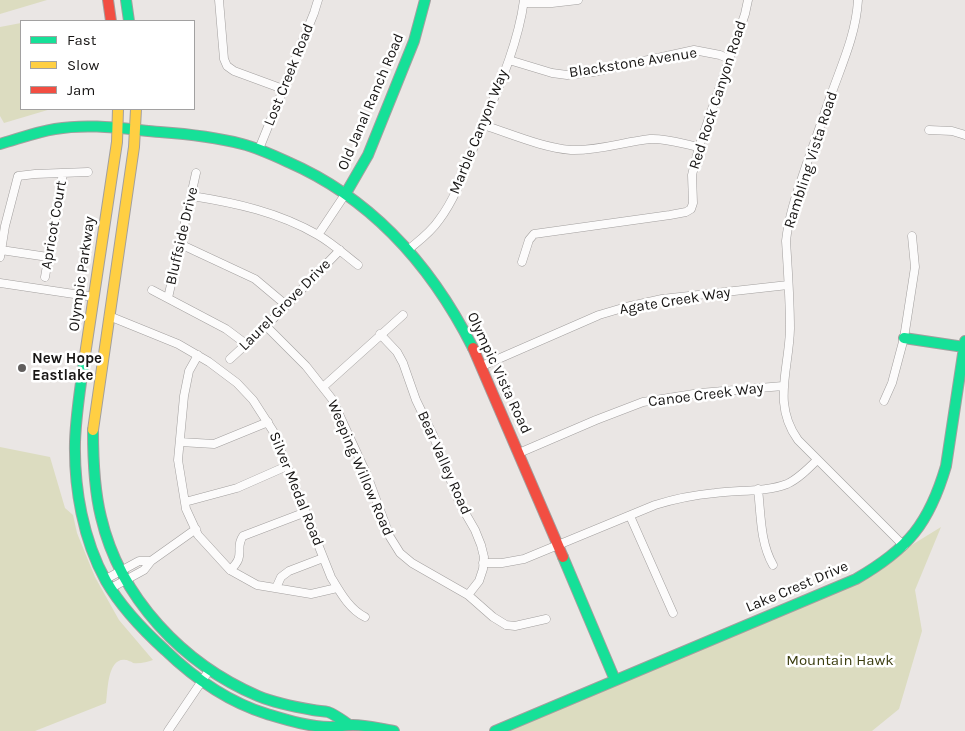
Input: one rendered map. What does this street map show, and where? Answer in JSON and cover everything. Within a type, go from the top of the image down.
[{"type":"main road","points":[[108,0],[112,20]]},
{"type":"main road","points":[[126,0],[130,20]]},
{"type":"main road","name":"Old Janal Ranch Road","points":[[346,193],[364,164],[414,41],[425,0]]},
{"type":"main road","name":"Olympic Parkway","points":[[109,584],[88,536],[78,484],[75,426],[117,142],[118,110]]},
{"type":"main road","points":[[136,110],[134,147],[93,429],[93,456],[102,521],[123,576],[144,608],[181,647],[210,669],[241,688],[262,698],[332,713],[347,728]]},
{"type":"main road","name":"Olympic Vista Road","points":[[0,144],[63,127],[135,129],[204,137],[243,144],[309,172],[346,193],[389,228],[422,265],[451,306],[482,366],[615,680]]},
{"type":"main road","points":[[904,338],[965,345]]},
{"type":"main road","name":"Lake Crest Drive","points":[[495,731],[856,578],[882,563],[904,546],[920,529],[942,483],[965,345]]},
{"type":"main road","points":[[109,584],[148,634],[170,657],[234,700],[278,717],[330,727],[394,731]]},
{"type":"street","points":[[218,0],[224,59],[227,66],[244,76],[283,89]]},
{"type":"street","name":"Lost Creek Road","points":[[259,150],[318,0]]},
{"type":"street","points":[[524,2],[552,3],[578,0]]},
{"type":"street","name":"Red Rock Canyon Road","points":[[522,262],[529,240],[534,234],[686,212],[691,209],[693,203],[692,175],[699,147],[745,14],[748,0]]},
{"type":"street","name":"Rambling Vista Road","points":[[858,0],[855,24],[846,54],[791,212],[786,241],[790,337],[783,386],[784,410],[798,440],[904,546]]},
{"type":"street","name":"Marble Canyon Way","points":[[409,250],[426,236],[451,201],[509,60],[524,2]]},
{"type":"street","name":"Blackstone Avenue","points":[[509,60],[552,73],[566,75],[593,72],[694,50],[729,59]]},
{"type":"street","points":[[483,125],[555,148],[589,150],[651,139],[668,140],[699,147]]},
{"type":"street","points":[[929,130],[952,131],[965,135]]},
{"type":"street","points":[[48,257],[1,254],[3,226],[18,176],[88,172]]},
{"type":"street","name":"Apricot Court","points":[[45,277],[63,173]]},
{"type":"street","name":"Bluffside Drive","points":[[168,298],[196,173]]},
{"type":"street","name":"Old Janal Ranch Road","points":[[318,235],[346,193]]},
{"type":"street","points":[[192,196],[259,209],[289,220],[318,235],[358,265]]},
{"type":"street","points":[[884,401],[892,383],[904,338],[915,267],[912,236]]},
{"type":"street","points":[[180,244],[254,279],[269,289],[286,305]]},
{"type":"street","name":"Laurel Grove Drive","points":[[230,359],[266,326],[340,250]]},
{"type":"street","points":[[0,283],[94,297]]},
{"type":"street","name":"Agate Creek Way","points":[[482,366],[618,308],[662,299],[788,284]]},
{"type":"street","points":[[152,290],[226,329],[246,344]]},
{"type":"street","points":[[323,387],[403,315]]},
{"type":"street","name":"Silver Medal Road","points":[[109,316],[178,344],[198,355],[237,383],[253,400],[273,431],[337,588],[357,613],[365,617]]},
{"type":"street","name":"Weeping Willow Road","points":[[266,326],[306,366],[332,399],[367,475],[394,545],[412,563],[468,595],[493,617],[506,625],[515,626],[546,619]]},
{"type":"street","name":"Bear Valley Road","points":[[380,334],[397,352],[403,363],[416,400],[433,434],[460,504],[479,539],[484,563]]},
{"type":"street","points":[[198,355],[190,371],[184,396],[178,460],[186,509],[196,529],[211,550],[230,570],[257,585],[310,594],[337,588]]},
{"type":"street","name":"Canoe Creek Way","points":[[519,453],[602,417],[643,402],[700,392],[783,386]]},
{"type":"street","points":[[180,442],[214,444],[268,422]]},
{"type":"street","points":[[468,595],[479,581],[484,563],[513,562],[559,546],[675,499],[715,492],[758,489],[786,484],[817,460]]},
{"type":"street","points":[[185,502],[237,488],[288,466]]},
{"type":"street","points":[[758,489],[763,540],[766,553],[773,565]]},
{"type":"street","points":[[230,570],[239,561],[243,536],[306,512]]},
{"type":"street","points":[[630,516],[672,613]]},
{"type":"street","points":[[109,584],[123,576],[144,570],[151,560],[196,529]]},
{"type":"street","points":[[276,588],[281,577],[289,571],[324,558]]},
{"type":"street","points":[[172,730],[210,669]]},
{"type":"green space","points":[[0,0],[47,0],[0,14]]},
{"type":"green space","points":[[20,23],[20,110],[48,110],[4,123],[0,116],[0,27]]},
{"type":"green space","points":[[0,447],[50,457],[65,508],[73,515],[77,533],[95,577],[119,620],[153,660],[133,663],[120,660],[112,669],[108,683],[106,703],[35,731],[0,731]]},
{"type":"green space","name":"Mountain Hawk","points":[[941,527],[915,590],[922,631],[899,709],[872,731],[494,731],[871,570]]},
{"type":"traffic: fast","points":[[126,0],[129,20]]},
{"type":"traffic: fast","points":[[346,193],[368,155],[414,41],[425,0]]},
{"type":"traffic: fast","points":[[0,144],[48,130],[68,127],[94,127],[121,128],[212,138],[248,146],[271,154],[319,177],[347,195],[397,238],[439,290],[473,348]]},
{"type":"traffic: fast","points":[[904,338],[964,347]]},
{"type":"traffic: fast","points":[[495,731],[856,579],[890,557],[914,533],[924,519],[932,504],[946,466],[965,341]]},
{"type":"traffic: fast","points":[[85,355],[75,442],[78,495],[86,531],[98,565],[112,591],[125,609],[188,670],[212,688],[239,703],[290,721],[322,727],[358,725],[394,731]]},
{"type":"traffic: fast","points":[[93,430],[97,496],[110,547],[123,575],[139,601],[158,625],[180,647],[230,682],[271,701],[299,708],[328,712],[348,724]]},
{"type":"traffic: fast","points":[[563,557],[615,680]]},
{"type":"traffic: slow","points":[[85,355],[117,142],[118,110]]},
{"type":"traffic: slow","points":[[93,430],[134,147],[136,110]]},
{"type":"traffic: jam","points":[[108,0],[111,20]]},
{"type":"traffic: jam","points":[[473,348],[563,557]]},
{"type":"place","name":"New Hope Eastlake","points":[[22,368]]}]
